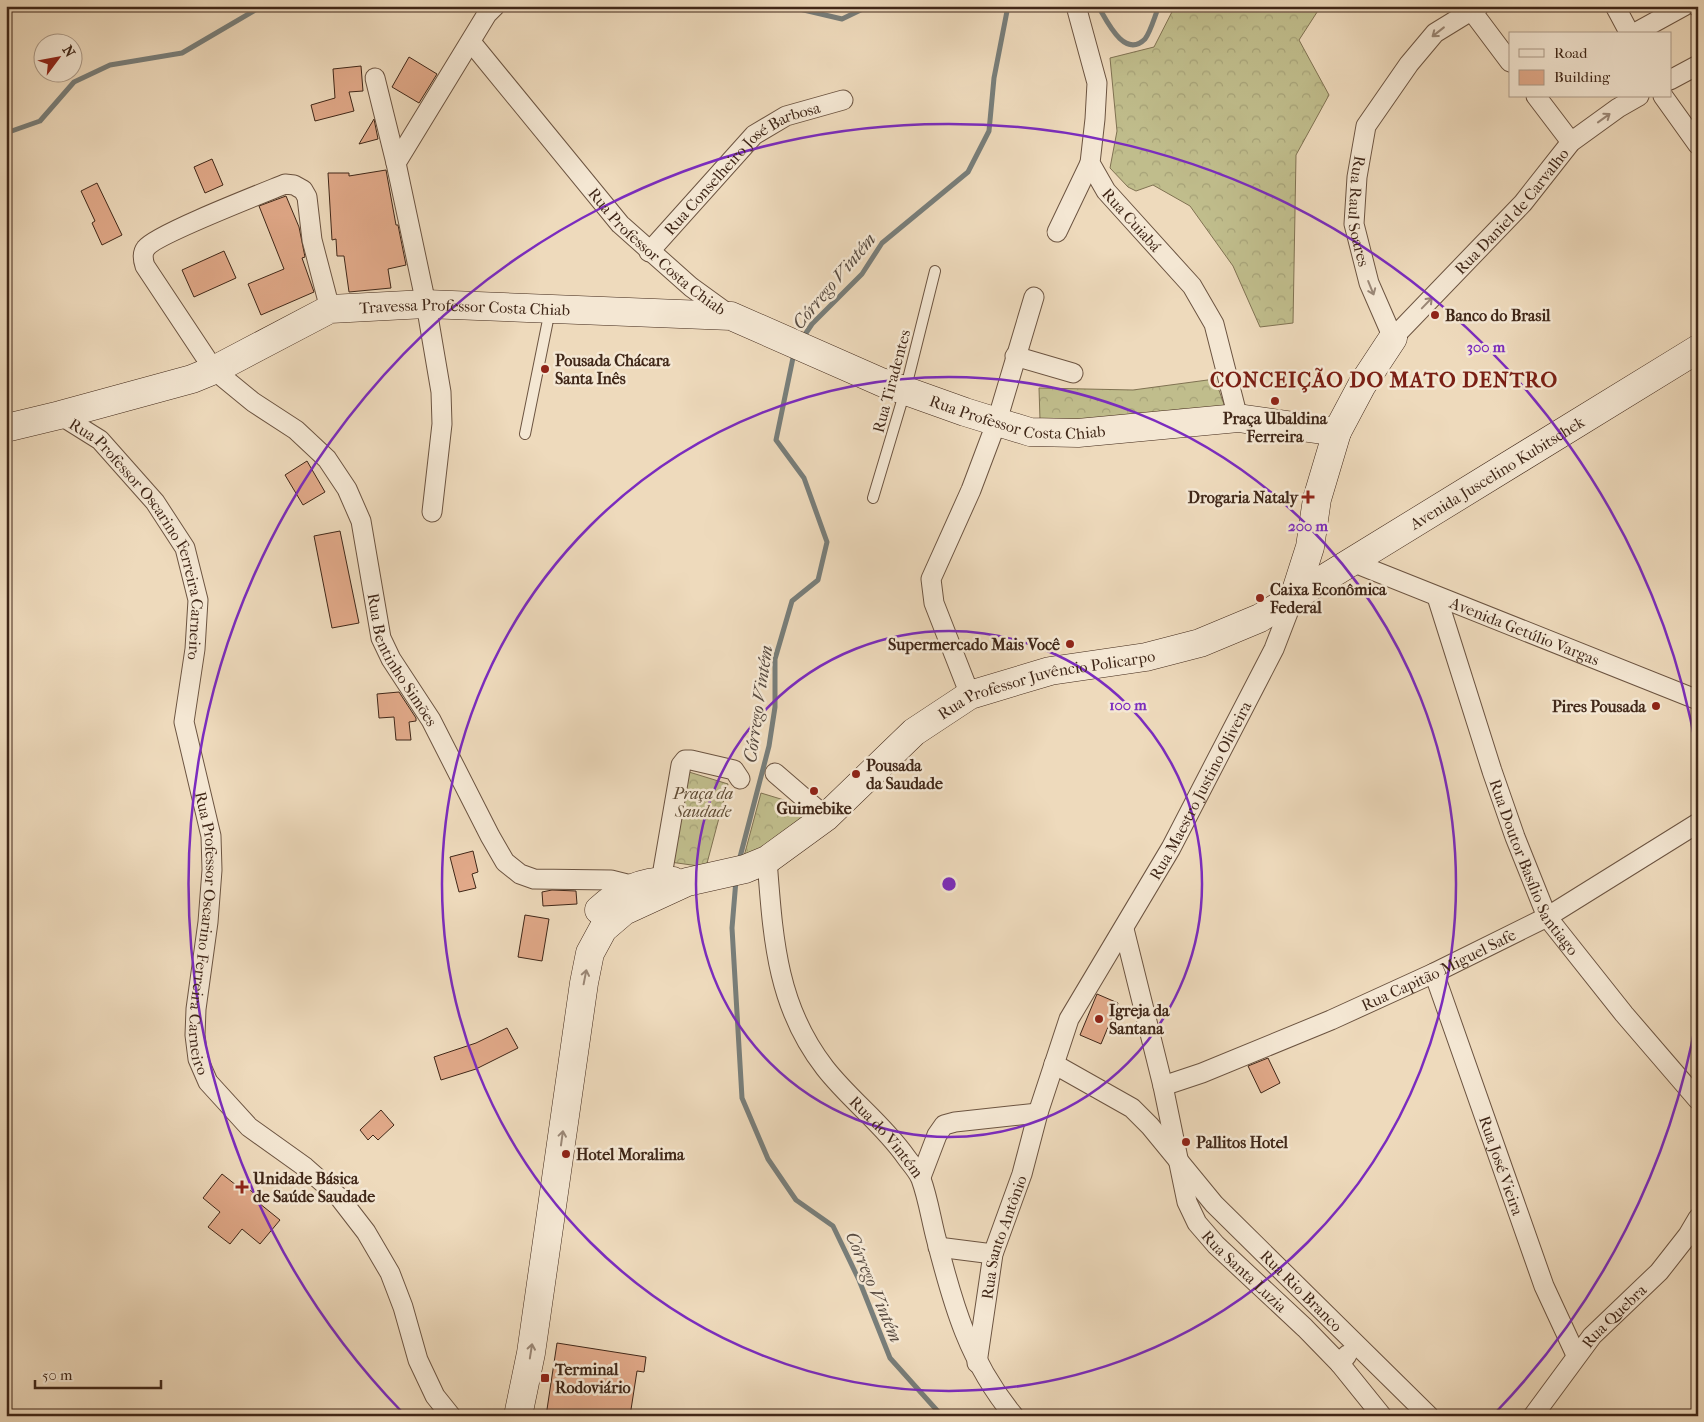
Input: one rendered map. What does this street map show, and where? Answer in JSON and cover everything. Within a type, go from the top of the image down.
[{"type":"main road","name":"Travessa Professor Costa Chiab","points":[[214,370],[330,309],[426,304],[731,316]]},
{"type":"main road","name":"Rua Professor Costa Chiab","points":[[731,316],[905,391],[1030,432],[1078,432],[1238,418]]},
{"type":"main road","points":[[1294,597],[1310,547],[1317,499],[1337,432],[1362,385],[1393,338]]},
{"type":"main road","name":"Avenida Juscelino Kubitschek","points":[[1294,597],[1698,349]]},
{"type":"main road","name":"Rua Professor Oscarino Ferreira Carneiro","points":[[13,421],[60,415],[160,388],[214,370]]},
{"type":"main road","points":[[1238,418],[1337,432]]},
{"type":"main road","points":[[1310,547],[1352,562]]},
{"type":"main road","name":"Rua Professor Juvêncio Policarpo","points":[[826,817],[914,732],[970,695],[1050,671],[1146,657],[1200,643],[1260,618],[1294,597]]},
{"type":"main road","points":[[503,1416],[532,1286],[590,953],[603,929],[651,888],[687,882],[744,868],[826,817]]},
{"type":"main road","points":[[518,1416],[531,1354],[532,1286]]},
{"type":"street","points":[[396,163],[487,14],[496,6]]},
{"type":"street","points":[[1057,232],[1090,162],[1096,119],[1097,84],[1076,6]]},
{"type":"street","points":[[1615,6],[1631,32]]},
{"type":"street","points":[[1636,32],[1684,6]]},
{"type":"street","points":[[1475,8],[1509,60]]},
{"type":"street","name":"Rua Raul Soares","points":[[1393,338],[1369,283],[1354,224],[1356,177],[1366,126],[1409,64],[1435,32],[1475,8]]},
{"type":"street","name":"Rua Professor Costa Chiab","points":[[471,42],[620,224],[649,252],[731,316]]},
{"type":"street","points":[[1672,79],[1698,65]]},
{"type":"street","points":[[375,78],[396,163],[426,304],[441,392],[442,424],[432,512]]},
{"type":"street","points":[[1538,98],[1571,142]]},
{"type":"street","name":"Rua Daniel de Carvalho","points":[[1393,338],[1523,203],[1571,142],[1618,108],[1636,98]]},
{"type":"street","points":[[1664,98],[1698,145]]},
{"type":"street","name":"Rua Conselheiro José Barbosa","points":[[649,252],[754,135],[786,116],[843,100]]},
{"type":"street","name":"Rua Cuiabá","points":[[1090,162],[1106,191],[1192,286],[1210,316],[1214,324],[1238,418]]},
{"type":"street","name":"Rua Bentinho Simões","points":[[330,309],[312,240],[306,197],[303,190],[294,185],[285,184],[151,243],[145,248],[142,258],[145,266],[214,370],[253,402],[296,430],[327,459],[348,489],[361,521],[381,638],[391,659],[431,720],[505,862],[520,874],[534,878],[611,880],[651,888]]},
{"type":"street","points":[[970,695],[934,603],[931,579],[971,490],[997,421],[1034,297]]},
{"type":"street","points":[[1015,356],[1073,373]]},
{"type":"street","name":"Rua Professor Oscarino Ferreira Carneiro","points":[[60,415],[100,440],[155,502],[185,548],[198,600],[195,649],[184,722],[212,836],[212,870],[208,922],[194,1035],[198,1059],[208,1082],[242,1120],[305,1167],[332,1191],[366,1232],[390,1273],[403,1307],[418,1360],[435,1396],[451,1416]]},
{"type":"street","name":"Avenida Getúlio Vargas","points":[[1352,562],[1698,700]]},
{"type":"street","name":"Rua Maestro Justino Oliveira","points":[[1054,1064],[1069,1019],[1171,848],[1274,649],[1294,597]]},
{"type":"street","name":"Rua Doutor Basílio Santiago","points":[[1437,597],[1495,779],[1547,916],[1624,1014],[1698,1100]]},
{"type":"street","points":[[651,888],[681,765],[685,760],[734,770],[740,779]]},
{"type":"street","points":[[775,773],[826,817]]},
{"type":"street","name":"Rua Capitão Miguel Safe","points":[[1163,1086],[1202,1073],[1331,1020],[1434,973],[1547,916],[1698,823]]},
{"type":"street","name":"Rua do Vintém","points":[[744,868],[772,929],[784,994],[803,1034],[825,1068],[891,1135],[921,1178],[954,1309],[977,1363],[1014,1416]]},
{"type":"street","name":"Rua Santa Luzia","points":[[1124,929],[1163,1086],[1187,1202],[1197,1222],[1216,1245],[1305,1328],[1340,1364],[1382,1416]]},
{"type":"street","name":"Rua José Vieira","points":[[1434,973],[1544,1286],[1576,1355]]},
{"type":"street","name":"Rua Santo Antônio","points":[[977,1363],[993,1254],[1022,1174],[1038,1113],[1054,1064]]},
{"type":"street","name":"Rua Rio Branco","points":[[1054,1064],[1132,1108],[1150,1126],[1214,1204],[1429,1416]]},
{"type":"street","points":[[921,1178],[937,1135],[944,1126],[955,1122],[1038,1113]]},
{"type":"street","name":"Rua Quebra","points":[[1533,1416],[1576,1355],[1606,1320],[1659,1272],[1688,1235],[1698,1218]]},
{"type":"street","points":[[938,1247],[993,1254]]},
{"type":"street","points":[[1340,1364],[1356,1345]]},
{"type":"lane","name":"Rua Tiradentes","points":[[873,498],[905,391],[935,271]]},
{"type":"lane","points":[[526,434],[550,309]]},
{"type":"green space","points":[[1175,6],[1321,6],[1299,40],[1329,95],[1296,155],[1293,323],[1260,327],[1233,266],[1190,206],[1153,185],[1136,191],[1128,187],[1110,168],[1117,131],[1110,58],[1154,47]]},
{"type":"green space","points":[[1215,379],[1226,410],[1139,419],[1040,420],[1039,388],[1133,390]]},
{"type":"green space","name":"Praça da Saudade","points":[[689,772],[728,784],[706,867],[670,862]]},
{"type":"green space","name":"Praça da Saudade","points":[[761,793],[784,800],[811,817],[743,860]]},
{"type":"building","points":[[409,57],[437,74],[419,103],[392,87]]},
{"type":"building","points":[[361,66],[363,91],[349,92],[354,111],[315,121],[311,105],[335,98],[333,69]]},
{"type":"building","points":[[374,119],[378,139],[359,144]]},
{"type":"building","points":[[212,159],[223,185],[205,193],[194,167]]},
{"type":"building","points":[[386,170],[396,225],[398,225],[406,265],[388,269],[391,288],[349,292],[344,256],[337,256],[336,239],[332,240],[328,173],[349,173],[349,176]]},
{"type":"building","points":[[97,183],[122,235],[102,245],[92,223],[95,221],[81,191]]},
{"type":"building","points":[[286,196],[299,227],[305,257],[302,258],[314,292],[261,315],[248,284],[284,269],[259,206]]},
{"type":"building","points":[[224,251],[236,278],[194,297],[182,270]]},
{"type":"building","points":[[307,461],[325,492],[303,505],[285,475]]},
{"type":"building","points":[[340,531],[359,623],[332,628],[314,536]]},
{"type":"building","points":[[399,692],[416,718],[416,721],[409,722],[411,740],[396,740],[394,717],[379,718],[377,694]]},
{"type":"building","points":[[473,851],[478,872],[472,874],[476,888],[459,892],[450,857]]},
{"type":"building","points":[[552,890],[576,891],[577,904],[543,906],[542,892]]},
{"type":"building","points":[[525,915],[549,919],[542,961],[518,957]]},
{"type":"building","name":"Igreja da Santana","points":[[1097,994],[1118,1003],[1101,1044],[1080,1035]]},
{"type":"building","points":[[507,1028],[518,1048],[476,1069],[441,1080],[434,1057],[476,1043]]},
{"type":"building","points":[[1268,1058],[1280,1083],[1261,1093],[1248,1066]]},
{"type":"building","points":[[381,1110],[394,1125],[378,1140],[373,1135],[368,1140],[360,1130]]},
{"type":"building","points":[[222,1174],[241,1189],[244,1185],[256,1195],[254,1199],[280,1220],[260,1244],[242,1229],[230,1244],[208,1227],[220,1212],[203,1198]]},
{"type":"building","points":[[557,1343],[646,1357],[644,1372],[637,1371],[630,1416],[546,1416]]},
{"type":"waterway","points":[[6,133],[40,121],[74,82],[110,65],[182,53],[262,6]]},
{"type":"waterway","points":[[753,6],[791,7],[842,19],[869,6]]},
{"type":"waterway","name":"Córrego Vintém","points":[[802,339],[812,324],[862,274],[882,243],[968,172],[989,131],[994,78],[1008,6]]},
{"type":"waterway","points":[[1098,6],[1111,28],[1123,41],[1130,45],[1137,44],[1145,39],[1159,6]]},
{"type":"waterway","name":"Córrego Vintém","points":[[739,861],[769,746],[775,707],[775,659],[792,601],[818,580],[827,542],[804,478],[776,440],[794,353]]},
{"type":"waterway","name":"Córrego Vintém","points":[[736,880],[732,928],[742,1098],[768,1159],[796,1200],[833,1226],[859,1280],[890,1358],[942,1416]]},
{"type":"place","name":"Banco do Brasil","points":[[1435,315]]},
{"type":"place","name":"Pousada Chácara Santa Inês","points":[[545,369]]},
{"type":"place","name":"Praça Ubaldina Ferreira","points":[[1275,401]]},
{"type":"place","name":"Drogaria Nataly","points":[[1308,497]]},
{"type":"place","name":"Caixa Econômica Federal","points":[[1260,598]]},
{"type":"place","name":"Supermercado Mais Você","points":[[1070,644]]},
{"type":"place","name":"Pires Pousada","points":[[1656,706]]},
{"type":"place","name":"Pousada da Saudade","points":[[856,774]]},
{"type":"place","name":"Guimebike","points":[[814,791]]},
{"type":"place","name":"Igreja da Santana","points":[[1099,1019]]},
{"type":"place","name":"Pallitos Hotel","points":[[1186,1142]]},
{"type":"place","name":"Hotel Moralima","points":[[566,1154]]},
{"type":"place","name":"Unidade Básica de Saúde Saudade","points":[[242,1187]]},
{"type":"place","name":"Terminal Rodoviário","points":[[545,1378]]},
{"type":"district","name":"CONCEIÇÃO DO MATO DENTRO","points":[[1384,380]]}]
